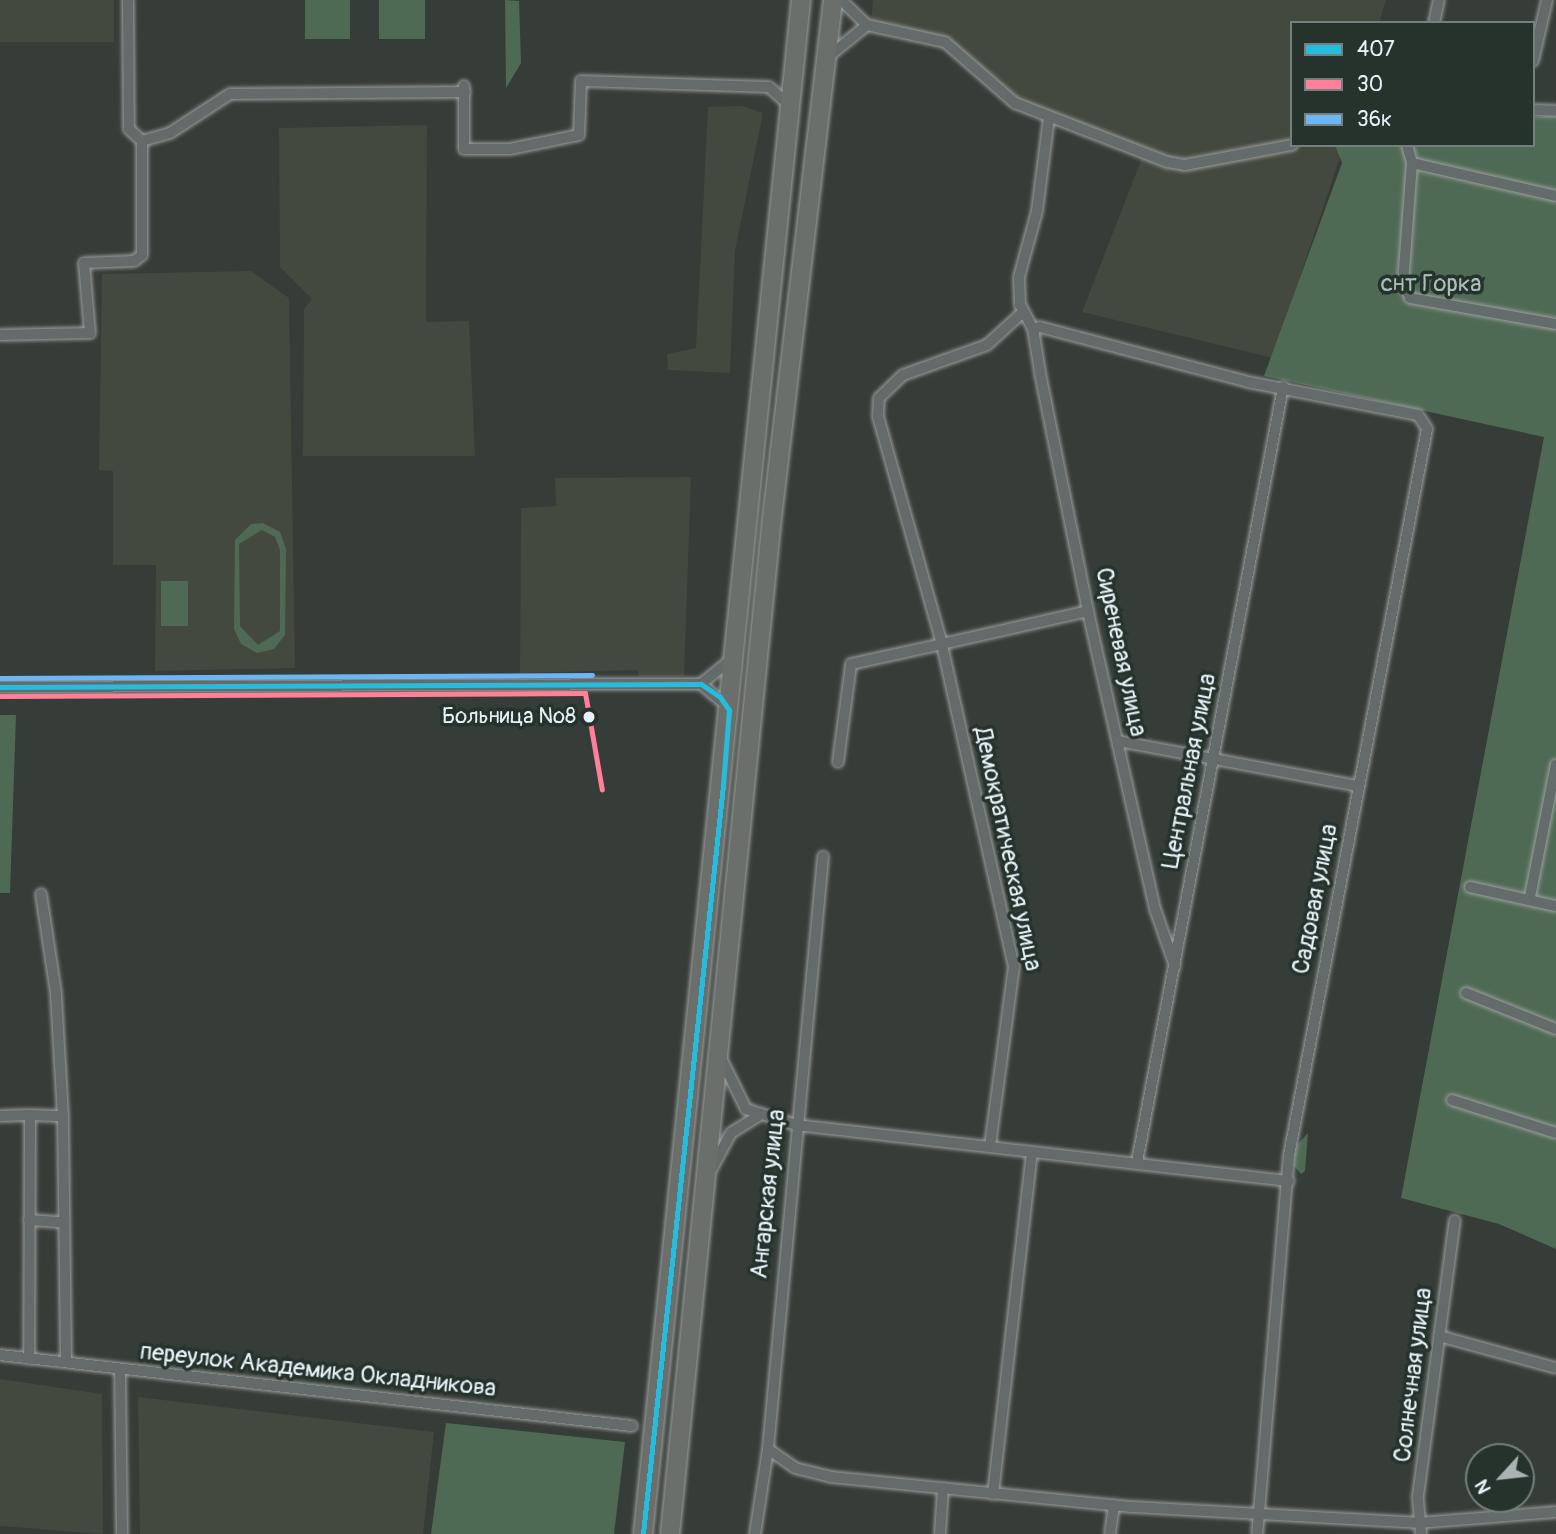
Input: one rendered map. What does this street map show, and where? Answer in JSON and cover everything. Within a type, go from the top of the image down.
[{"type":"main road","points":[[643,1534],[801,0]]},
{"type":"main road","points":[[670,1534],[708,1177],[772,518],[833,0]]},
{"type":"street","points":[[0,335],[90,333],[84,263],[134,261],[142,255],[142,141],[129,129],[128,0]]},
{"type":"street","points":[[841,0],[867,25],[945,43],[1015,103],[1185,165],[1290,145]]},
{"type":"street","points":[[1434,21],[1439,0]]},
{"type":"street","points":[[1535,52],[1547,0]]},
{"type":"street","points":[[828,57],[867,25]]},
{"type":"street","points":[[769,87],[795,64]]},
{"type":"street","points":[[142,141],[170,133],[230,94],[465,89],[464,149],[510,149],[579,135],[581,81],[769,87],[791,107]]},
{"type":"street","points":[[1535,110],[1556,111]]},
{"type":"street","points":[[1023,312],[1019,277],[1037,211],[1049,117]]},
{"type":"street","points":[[1408,147],[1412,163],[1403,282],[1410,298],[1556,324]]},
{"type":"street","points":[[1412,163],[1556,196]]},
{"type":"street","name":"Сиреневая улица","points":[[1023,312],[1033,329],[1037,344],[1088,611],[1155,909],[1175,966]]},
{"type":"street","name":"Демократическая улица","points":[[990,1146],[1015,997],[1014,963],[942,644],[878,403],[894,380],[981,348],[1023,312]]},
{"type":"street","name":"Садовая улица","points":[[1033,329],[1062,329],[1283,387],[1418,415],[1427,429],[1291,1143],[1257,1534]]},
{"type":"street","name":"Центральная улица","points":[[1137,1162],[1283,387]]},
{"type":"street","points":[[838,762],[851,664],[1088,611]]},
{"type":"street","points":[[0,687],[701,684],[733,656]]},
{"type":"street","points":[[701,684],[729,710]]},
{"type":"street","points":[[1118,741],[1215,756],[1358,786]]},
{"type":"street","points":[[1530,897],[1556,765]]},
{"type":"street","name":"Ангарская улица","points":[[755,1534],[768,1449],[822,857]]},
{"type":"street","points":[[1470,887],[1530,897],[1556,906]]},
{"type":"street","points":[[41,894],[56,993],[63,1116],[61,1222],[66,1361]]},
{"type":"street","points":[[1466,993],[1556,1028]]},
{"type":"street","points":[[720,1053],[738,1099],[758,1116],[796,1125],[1289,1181]]},
{"type":"street","points":[[1452,1100],[1556,1133]]},
{"type":"street","points":[[29,1359],[30,1115]]},
{"type":"street","points":[[0,1116],[63,1116]]},
{"type":"street","points":[[708,1177],[731,1133],[758,1116]]},
{"type":"street","points":[[993,1494],[1032,1152]]},
{"type":"street","points":[[29,1220],[61,1222]]},
{"type":"street","name":"Солнечная улица","points":[[1420,1528],[1439,1336],[1455,1220]]},
{"type":"street","points":[[1439,1336],[1556,1368]]},
{"type":"street","name":"переулок Академика Окладникова","points":[[0,1356],[66,1361],[120,1370],[632,1426]]},
{"type":"street","points":[[120,1370],[122,1534]]},
{"type":"street","points":[[652,1458],[632,1426],[658,1403]]},
{"type":"street","points":[[768,1449],[807,1473],[993,1494],[1260,1517],[1420,1528],[1556,1512]]},
{"type":"street","points":[[940,1534],[943,1488]]},
{"type":"street","points":[[1110,1534],[1114,1505]]},
{"type":"shaded area","points":[[0,0],[114,0],[114,42],[0,42]]},
{"type":"shaded area","points":[[873,0],[1386,0],[1380,21],[1290,21],[1290,147],[1343,147],[1273,358],[1082,312],[1144,153],[1015,103],[945,42],[871,25]]},
{"type":"shaded area","points":[[742,106],[763,113],[735,251],[730,373],[668,370],[667,354],[696,348],[708,107]]},
{"type":"shaded area","points":[[427,125],[426,322],[469,321],[475,456],[303,456],[304,309],[312,299],[280,267],[279,128]]},
{"type":"shaded area","points":[[251,271],[289,298],[295,668],[155,671],[156,565],[113,565],[113,471],[99,470],[102,274]]},
{"type":"shaded area","points":[[691,477],[684,676],[639,676],[638,670],[520,673],[521,508],[556,506],[555,478]]},
{"type":"shaded area","points":[[0,1379],[102,1394],[103,1534],[0,1526]]},
{"type":"shaded area","points":[[138,1397],[434,1432],[423,1534],[140,1534]]},
{"type":"green space","points":[[305,0],[350,0],[350,39],[305,39]]},
{"type":"green space","points":[[379,0],[425,0],[425,39],[379,39]]},
{"type":"green space","points":[[505,0],[519,1],[521,63],[506,88]]},
{"type":"green space","name":"снт Горка","points":[[1556,114],[1556,1249],[1499,1224],[1401,1198],[1544,437],[1264,376],[1342,163],[1336,147],[1535,147],[1535,118]]},
{"type":"green space","points":[[263,523],[280,532],[286,549],[285,635],[274,649],[257,653],[241,644],[234,629],[235,540],[251,524]],"holes":[[[262,530],[275,537],[280,550],[280,631],[258,645],[240,626],[239,544]]]},
{"type":"green space","points":[[161,581],[188,581],[188,626],[161,626]]},
{"type":"green space","points":[[0,715],[16,715],[10,893],[0,893]]},
{"type":"green space","points":[[1308,1133],[1305,1171],[1301,1174],[1294,1166],[1295,1147]]},
{"type":"green space","points":[[446,1423],[625,1442],[614,1534],[431,1534]]},
{"type":"transit line","name":"36к","points":[[0,678],[592,675]]},
{"type":"transit line","name":"407","points":[[0,687],[701,684],[720,697],[729,710],[723,785],[643,1534]]},
{"type":"transit line","name":"30","points":[[0,696],[585,693],[602,790]]},
{"type":"place","name":"Больница №8","points":[[589,717]]}]
